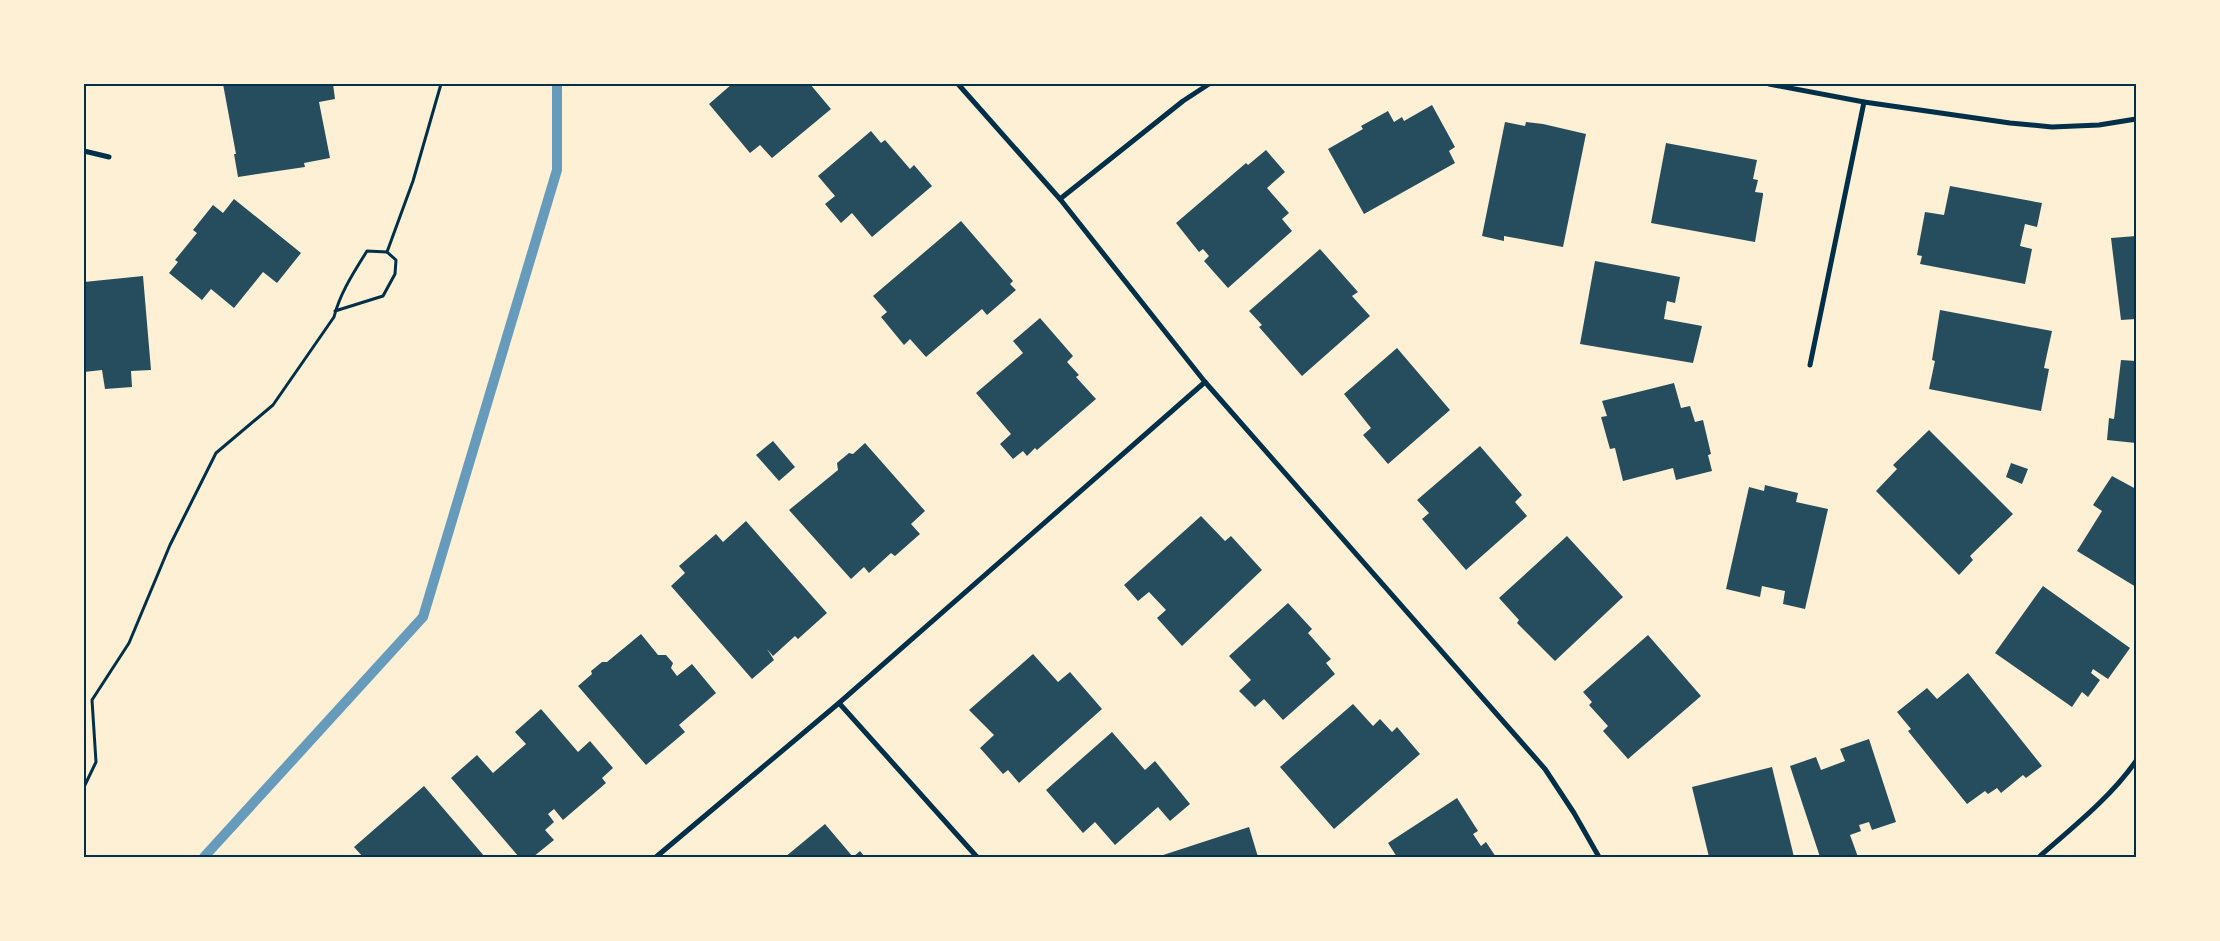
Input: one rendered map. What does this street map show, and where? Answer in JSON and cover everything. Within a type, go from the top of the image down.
[{"type":"street","points":[[958,84],[1060,199],[1205,382],[1545,769],[1574,813],[1599,857]]},
{"type":"street","points":[[1060,199],[1183,100],[1209,84]]},
{"type":"street","points":[[1769,84],[1864,102],[2010,123],[2052,127],[2099,125],[2136,118]]},
{"type":"street","points":[[1810,364],[1864,102]]},
{"type":"street","points":[[84,150],[109,156]]},
{"type":"street","points":[[656,857],[839,703],[1205,382]]},
{"type":"street","points":[[839,703],[977,857]]},
{"type":"street","points":[[2039,857],[2096,806],[2125,776],[2136,761]]},
{"type":"path","points":[[387,252],[413,181],[441,84]]},
{"type":"path","points":[[84,787],[96,762],[92,700],[129,643],[170,545],[216,454],[273,405],[334,317],[335,311],[341,294],[367,251],[387,252],[396,260],[395,274],[382,296],[335,311]]},
{"type":"building","points":[[223,84],[333,84],[335,99],[319,102],[330,158],[304,163],[305,167],[238,177],[234,154],[236,154]]},
{"type":"building","points":[[732,84],[810,84],[831,109],[772,158],[760,145],[750,153],[709,104]]},
{"type":"building","points":[[1432,105],[1455,147],[1449,151],[1455,163],[1364,214],[1328,149],[1363,129],[1361,126],[1388,111],[1394,122],[1402,117],[1404,121]]},
{"type":"building","points":[[1505,122],[1525,126],[1526,122],[1543,124],[1586,134],[1563,247],[1504,236],[1504,241],[1482,236]]},
{"type":"building","points":[[871,131],[881,143],[885,140],[910,169],[914,165],[932,186],[872,237],[852,213],[841,223],[825,204],[835,196],[818,176]]},
{"type":"building","points":[[1666,143],[1757,160],[1753,179],[1758,180],[1755,192],[1763,193],[1763,195],[1755,242],[1651,223]]},
{"type":"building","points":[[1266,150],[1285,172],[1267,188],[1289,213],[1282,219],[1292,231],[1228,288],[1204,261],[1209,256],[1203,249],[1199,252],[1176,223],[1246,163],[1248,165]]},
{"type":"building","points":[[1950,186],[2042,203],[2037,227],[2025,224],[2020,246],[2032,249],[2025,284],[1920,264],[1922,256],[1917,255],[1925,212],[1944,215]]},
{"type":"building","points":[[234,199],[301,253],[277,283],[263,272],[234,308],[211,289],[202,300],[169,273],[178,262],[175,260],[197,233],[193,230],[213,205],[223,213]]},
{"type":"building","points":[[961,221],[1013,281],[1010,284],[1016,290],[987,315],[982,309],[926,357],[910,339],[904,345],[881,317],[887,312],[873,296]]},
{"type":"building","points":[[2136,236],[2136,319],[2121,320],[2111,238]]},
{"type":"building","points":[[1320,249],[1358,292],[1352,296],[1370,316],[1302,376],[1259,327],[1262,325],[1249,311]]},
{"type":"building","points":[[1595,261],[1680,277],[1675,303],[1667,301],[1664,319],[1702,326],[1693,363],[1580,344]]},
{"type":"building","points":[[143,276],[151,370],[131,371],[132,387],[105,389],[102,370],[84,372],[84,282]]},
{"type":"building","points":[[1940,310],[2052,331],[2044,368],[2049,369],[2041,411],[1929,389],[1935,361],[1932,360]]},
{"type":"building","points":[[1040,318],[1073,356],[1067,362],[1079,375],[1076,377],[1096,399],[1037,450],[1035,448],[1027,456],[1023,451],[1013,459],[1000,444],[1011,434],[976,393],[1023,353],[1013,341]]},
{"type":"building","points":[[1397,348],[1450,410],[1388,464],[1363,435],[1371,428],[1344,394]]},
{"type":"building","points":[[2121,360],[2136,361],[2136,443],[2107,440],[2109,418],[2114,419]]},
{"type":"building","points":[[1674,383],[1681,408],[1690,406],[1695,422],[1703,420],[1711,454],[1708,455],[1712,471],[1676,480],[1673,468],[1623,481],[1615,448],[1610,449],[1601,417],[1607,416],[1602,401]]},
{"type":"building","points":[[1929,430],[2013,514],[1970,556],[1973,560],[1959,575],[1876,491],[1897,469],[1893,465]]},
{"type":"building","points":[[773,441],[795,467],[779,481],[756,455]]},
{"type":"building","points":[[865,443],[925,511],[911,524],[920,534],[895,556],[891,553],[869,573],[864,567],[851,579],[789,510],[838,470],[837,463],[849,453],[853,454]]},
{"type":"building","points":[[1480,446],[1522,495],[1515,502],[1527,516],[1466,570],[1422,519],[1429,513],[1417,500]]},
{"type":"building","points":[[2011,463],[2028,469],[2022,484],[2006,477]]},
{"type":"building","points":[[2112,476],[2136,489],[2136,587],[2077,551],[2102,511],[2093,505]]},
{"type":"building","points":[[1765,485],[1798,493],[1796,502],[1828,509],[1805,609],[1783,604],[1785,591],[1762,586],[1760,597],[1726,589],[1749,487],[1764,491]]},
{"type":"building","points":[[1201,516],[1225,541],[1231,536],[1262,570],[1182,646],[1157,618],[1166,610],[1149,592],[1138,601],[1124,585]]},
{"type":"building","points":[[746,521],[827,613],[798,639],[795,636],[773,656],[767,649],[774,660],[752,679],[671,586],[685,573],[679,566],[716,534],[723,542]]},
{"type":"building","points":[[1567,536],[1623,597],[1555,661],[1517,623],[1519,620],[1499,598]]},
{"type":"building","points":[[2043,586],[2130,648],[2108,679],[2093,669],[2091,673],[2100,680],[2088,697],[2082,692],[2072,707],[1995,653]]},
{"type":"building","points":[[1288,603],[1312,629],[1308,633],[1331,659],[1326,663],[1335,674],[1283,720],[1264,699],[1255,707],[1239,691],[1251,680],[1229,656]]},
{"type":"building","points":[[641,634],[658,655],[666,655],[673,663],[671,668],[677,676],[692,664],[716,693],[679,725],[685,732],[646,765],[578,686],[592,674],[591,671],[602,662],[607,662]]},
{"type":"building","points":[[1648,635],[1701,696],[1628,759],[1603,731],[1608,726],[1589,705],[1592,702],[1583,692]]},
{"type":"building","points":[[1033,654],[1058,682],[1070,672],[1102,709],[1019,783],[1008,770],[1003,774],[980,748],[994,735],[969,710]]},
{"type":"building","points":[[1968,673],[2042,766],[2026,778],[2023,775],[2001,793],[1997,788],[1988,794],[1985,791],[1967,804],[1908,731],[1911,729],[1897,712],[1927,688],[1937,699]]},
{"type":"building","points":[[1353,704],[1373,726],[1380,719],[1392,732],[1397,727],[1420,754],[1334,829],[1280,767]]},
{"type":"building","points":[[541,709],[578,752],[590,741],[613,768],[602,778],[606,783],[563,820],[554,809],[548,814],[554,822],[545,830],[554,840],[533,857],[519,857],[451,778],[477,755],[493,773],[526,744],[515,732]]},
{"type":"building","points":[[1112,732],[1145,770],[1155,761],[1190,804],[1170,821],[1158,807],[1115,845],[1095,822],[1083,833],[1046,790]]},
{"type":"building","points":[[1869,739],[1896,822],[1872,830],[1869,822],[1859,825],[1861,831],[1850,835],[1858,857],[1820,857],[1790,766],[1816,757],[1821,770],[1845,761],[1840,749]]},
{"type":"building","points":[[1772,767],[1794,857],[1709,857],[1692,787]]},
{"type":"building","points":[[424,786],[485,857],[363,857],[354,847]]},
{"type":"building","points":[[1457,798],[1478,831],[1473,834],[1481,846],[1486,842],[1496,857],[1397,857],[1388,843]]},
{"type":"building","points":[[825,824],[853,857],[785,857]]},
{"type":"building","points":[[1249,827],[1258,857],[1157,857]]},
{"type":"building","points":[[860,851],[865,857],[853,857]]},
{"type":"waterway","points":[[204,857],[423,617],[557,170],[557,84]]}]
